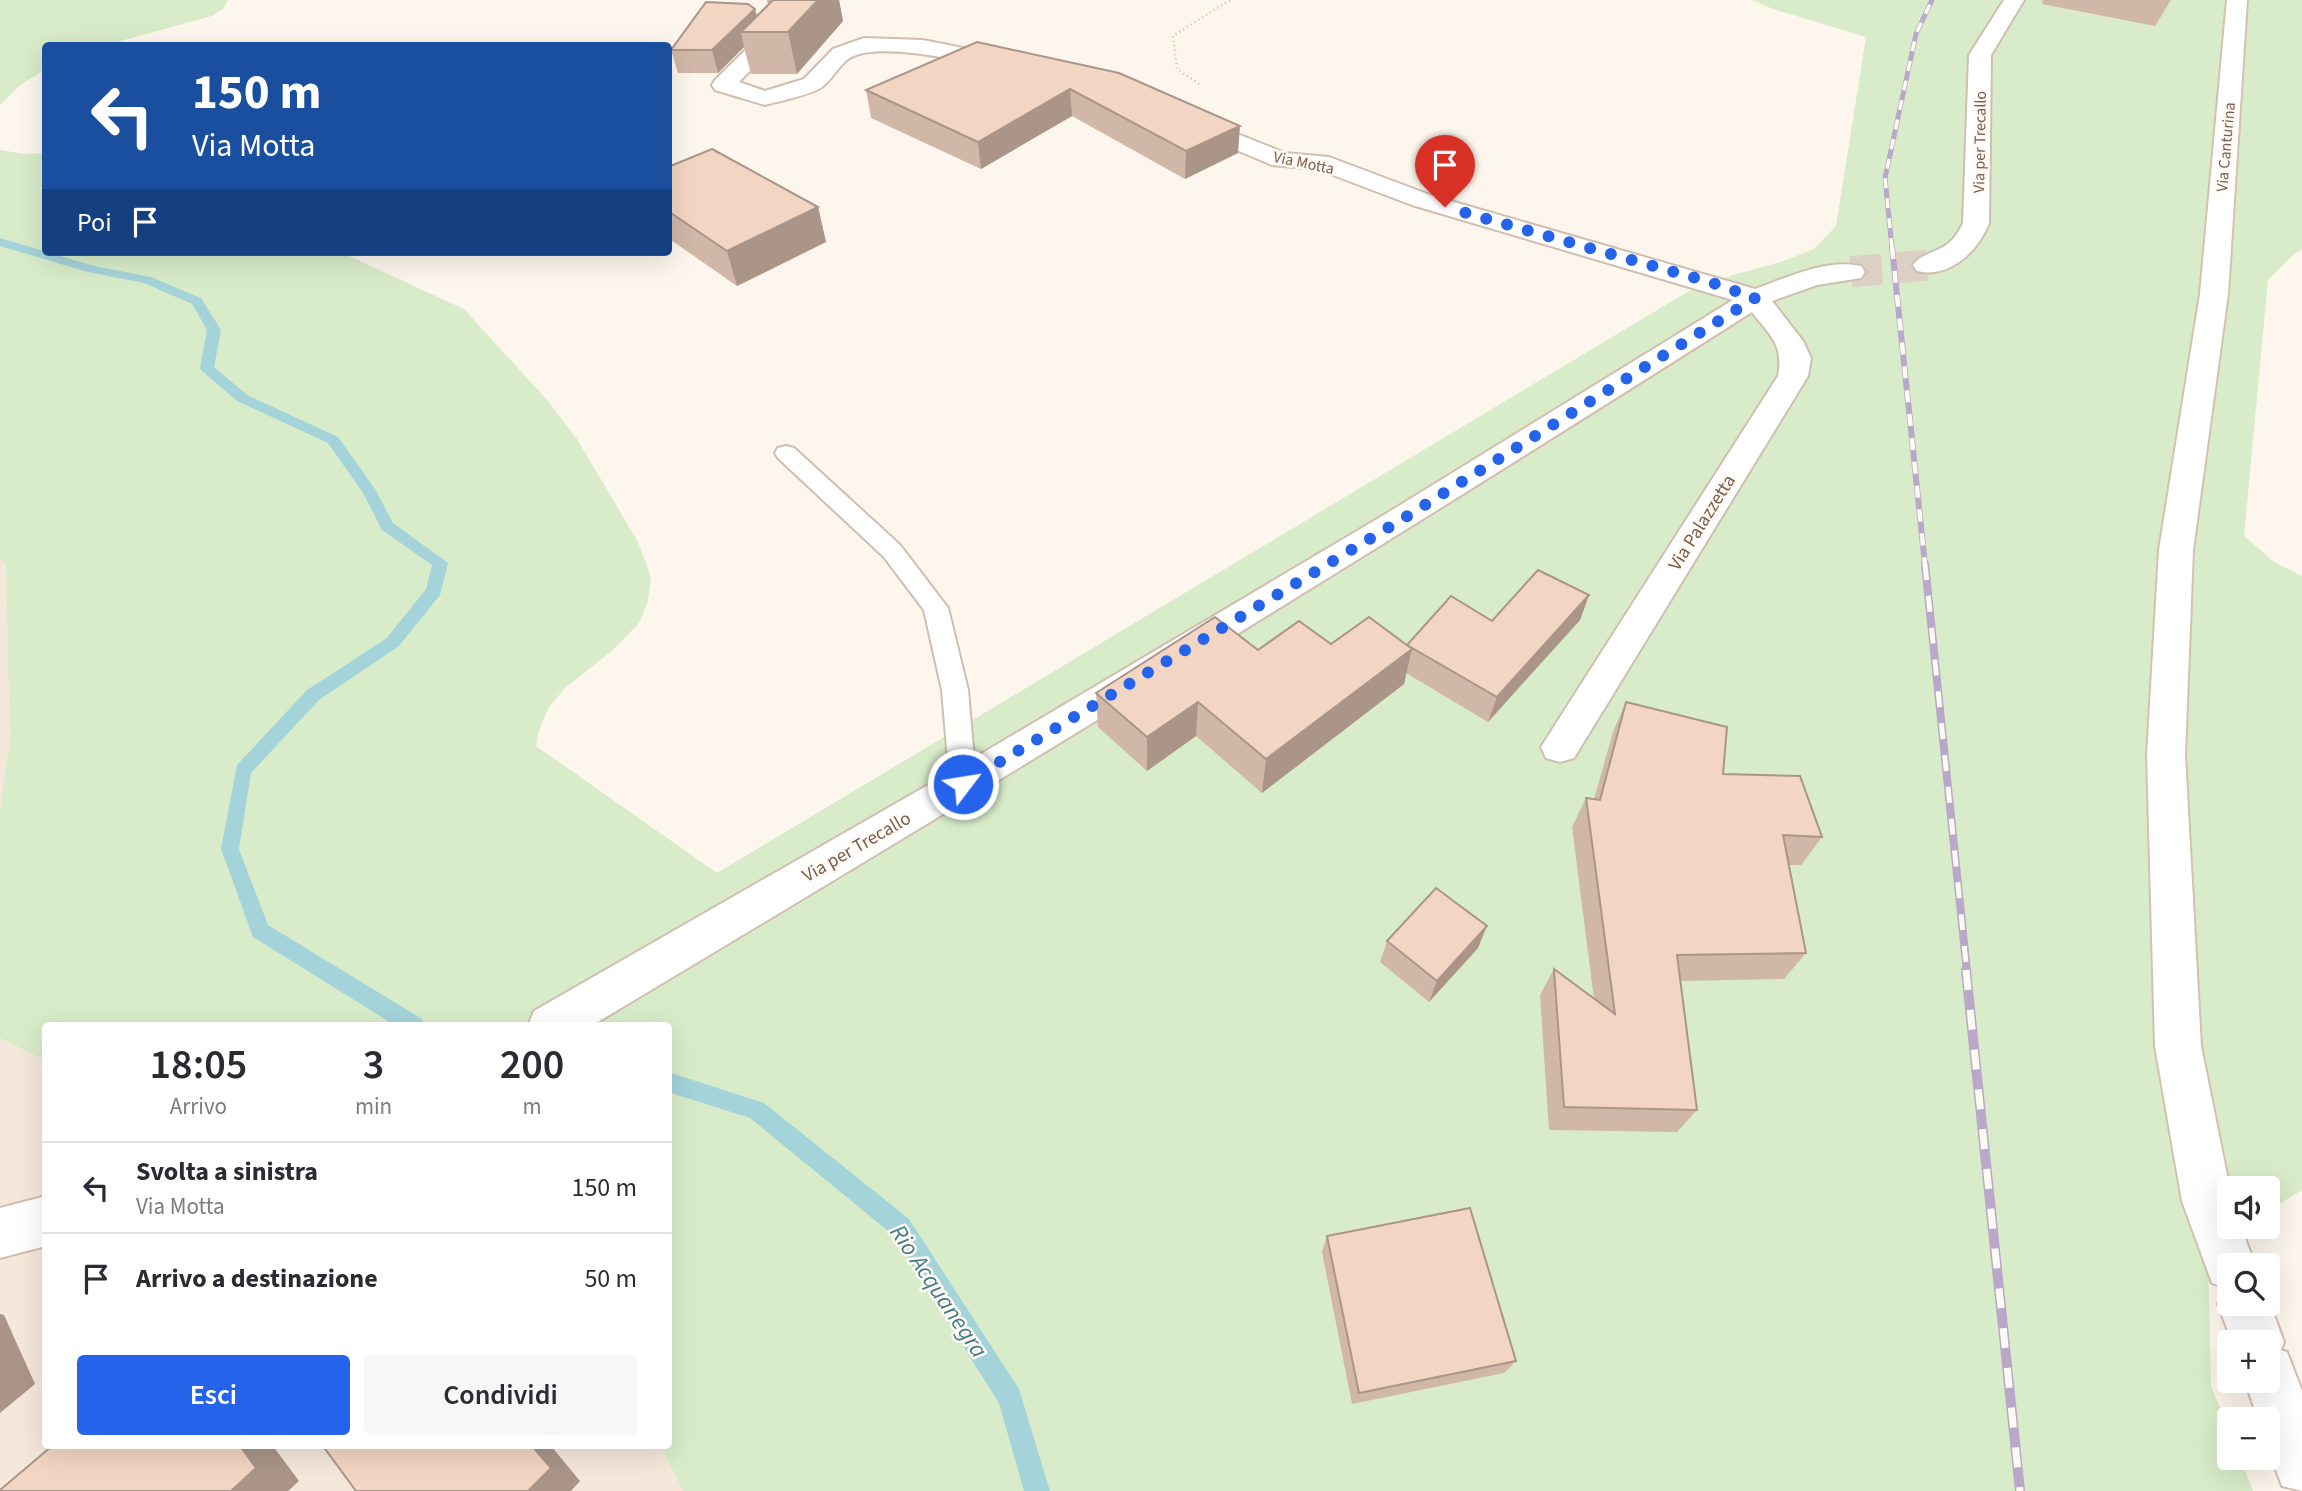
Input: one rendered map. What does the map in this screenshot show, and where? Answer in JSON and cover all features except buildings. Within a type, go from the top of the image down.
[{"type":"street","name":"Via per Trecallo","points":[[1927,265],[1942,261],[1969,242],[1976,223],[1980,55],[2014,0]]},
{"type":"street","name":"Via Canturina","points":[[2226,1253],[2207,1201],[2178,1045],[2166,755],[2176,550],[2214,294],[2237,0]]},
{"type":"street","points":[[754,14],[777,32],[723,85],[765,98],[811,83],[841,54],[864,45],[923,47],[1021,67]]},
{"type":"street","name":"Via Motta","points":[[1174,114],[1281,160],[1320,162],[1420,200],[1713,283],[1755,298]]},
{"type":"street","name":"Via per Trecallo","points":[[565,1017],[963,784],[1401,520],[1755,298],[1812,278],[1851,272]]},
{"type":"street","name":"Via Palazzetta","points":[[1560,747],[1793,376],[1796,358],[1789,341],[1755,298]]},
{"type":"street","points":[[0,1233],[42,1222]]},
{"type":"street","points":[[2276,1393],[2302,1466]]},
{"type":"lane","points":[[786,453],[892,551],[936,608],[955,690],[963,784]]},
{"type":"path","points":[[1199,83],[1177,69],[1173,36],[1230,0]]},
{"type":"shaded area","points":[[0,496],[46,1022],[42,1022],[42,1449],[662,1449],[683,1491],[0,1491]]},
{"type":"green space","points":[[0,0],[228,0],[223,9],[212,16],[117,42],[42,42],[42,72],[20,85],[0,105]]},
{"type":"green space","points":[[1752,0],[2302,0],[2302,249],[2268,280],[2244,536],[2274,562],[2302,576],[2302,1190],[2280,1204],[2280,1176],[2217,1176],[2217,1239],[2224,1239],[2208,1249],[2211,1385],[2219,1407],[2217,1407],[2217,1470],[2245,1470],[2253,1491],[683,1491],[662,1449],[672,1449],[672,1022],[42,1022],[42,1059],[0,1038],[0,810],[10,739],[6,564],[0,559],[0,150],[25,154],[42,153],[42,256],[349,256],[464,309],[547,400],[577,439],[638,542],[651,577],[648,601],[639,623],[613,650],[565,688],[549,707],[539,730],[536,746],[717,873],[1689,291],[1814,249],[1836,226],[1866,37]]},
{"type":"waterway","name":"Rio Acquanegra","points":[[0,242],[42,254]]},
{"type":"waterway","name":"Rio Acquanegra","points":[[48,256],[92,269],[147,280],[197,301],[214,330],[207,368],[242,398],[333,440],[370,492],[387,526],[440,563],[434,591],[393,642],[313,695],[243,770],[230,849],[260,931],[408,1022]]},
{"type":"waterway","name":"Rio Acquanegra","points":[[672,1083],[756,1110],[901,1227],[1010,1398],[1037,1491]]},
{"type":"tunnel","points":[[1851,272],[1927,265]]},
{"type":"railway","points":[[1892,248],[1885,178],[1916,34],[1932,0]]},
{"type":"railway","points":[[1892,247],[1925,565]]},
{"type":"railway","points":[[1925,564],[1967,972]]},
{"type":"railway","points":[[1966,970],[2020,1491]]},
{"type":"route","points":[[963,784],[1401,520],[1755,298],[1713,283],[1445,207]]}]
